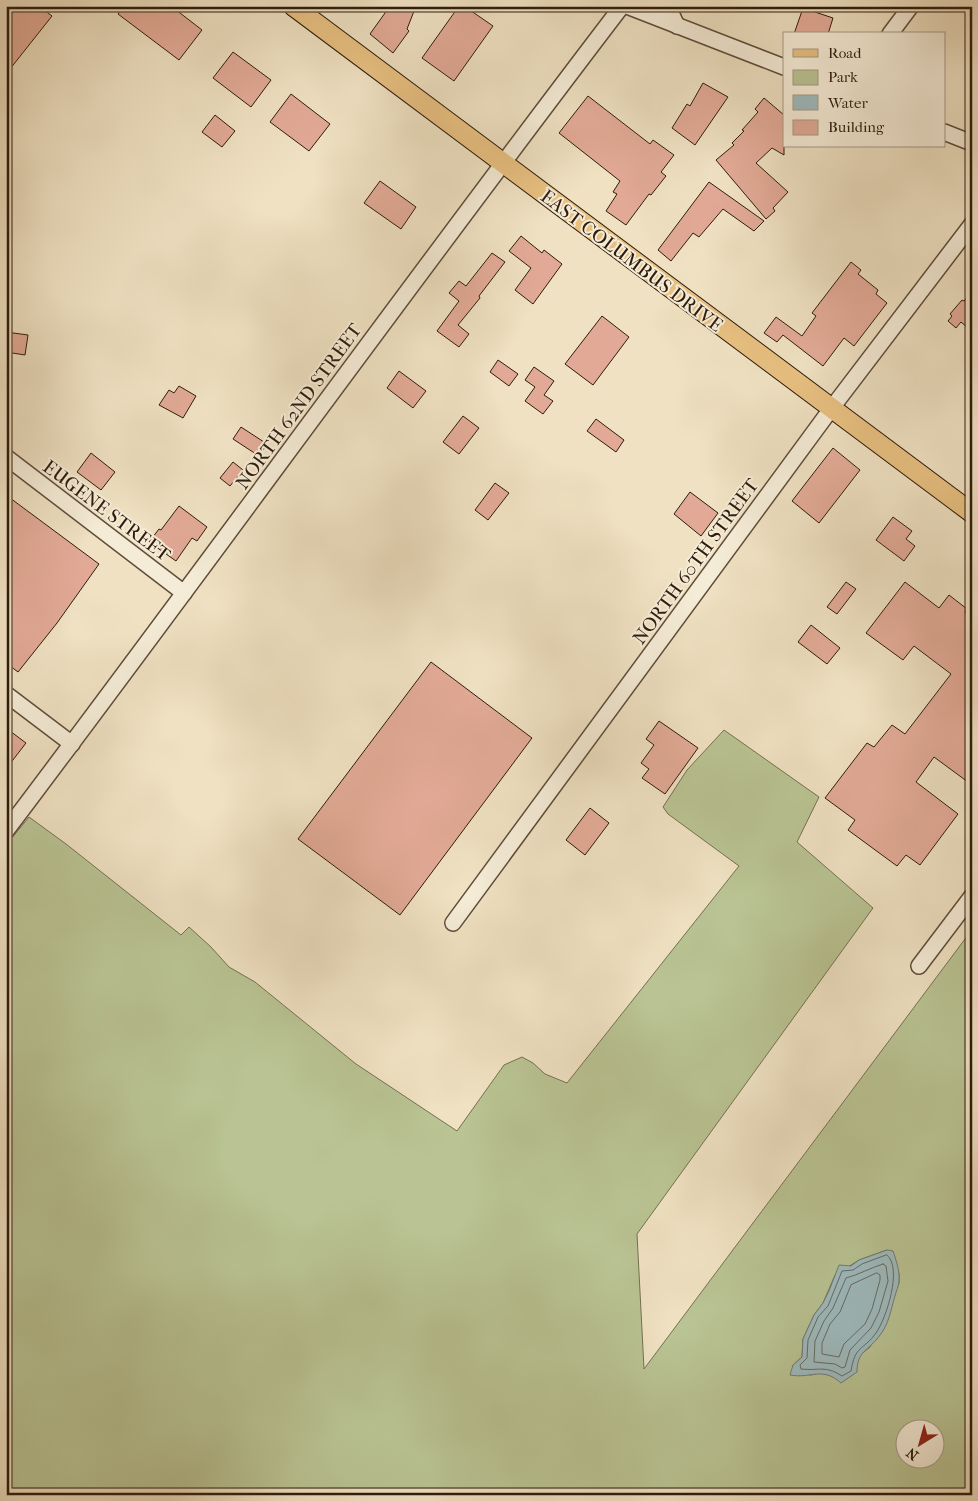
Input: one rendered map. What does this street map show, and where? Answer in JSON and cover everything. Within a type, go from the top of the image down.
[{"type":"main road","name":"EAST COLUMBUS DRIVE","points":[[293,6],[972,513]]},
{"type":"street","name":"NORTH 62ND STREET","points":[[6,830],[184,594],[502,162],[622,6]]},
{"type":"street","points":[[627,6],[783,68]]},
{"type":"street","points":[[668,6],[677,26]]},
{"type":"street","points":[[892,32],[911,6]]},
{"type":"street","points":[[946,133],[972,143]]},
{"type":"street","name":"NORTH 60TH STREET","points":[[453,923],[831,409],[972,224]]},
{"type":"street","name":"EUGENE STREET","points":[[6,457],[184,594]]},
{"type":"street","points":[[6,694],[72,744]]},
{"type":"street","points":[[919,966],[972,896]]},
{"type":"green space","points":[[724,730],[819,797],[797,842],[873,908],[637,1234],[644,1369],[968,935],[972,938],[972,1495],[6,1495],[6,845],[29,817],[181,935],[189,927],[229,967],[255,982],[356,1064],[457,1131],[504,1065],[522,1057],[533,1063],[545,1074],[567,1083],[739,866],[668,814],[663,807],[687,770]],"holes":[[[887,1250],[899,1274],[899,1283],[870,1347],[859,1356],[857,1363],[833,1375],[819,1373],[793,1375],[793,1365],[802,1357],[803,1339],[814,1315],[823,1303],[835,1275],[859,1260]]]},
{"type":"water","points":[[887,1250],[893,1251],[899,1273],[899,1285],[886,1326],[876,1340],[861,1355],[857,1372],[841,1383],[828,1375],[822,1374],[790,1375],[793,1365],[802,1357],[803,1339],[814,1315],[829,1291],[839,1265],[851,1266],[859,1260]]},
{"type":"building","points":[[6,6],[39,6],[52,16],[6,74]]},
{"type":"building","points":[[124,6],[171,6],[202,30],[179,60],[118,14]]},
{"type":"building","points":[[388,6],[416,6],[407,29],[409,31],[393,53],[370,34]]},
{"type":"building","points":[[459,6],[464,6],[493,26],[454,81],[422,58]]},
{"type":"building","points":[[803,8],[833,18],[829,32],[795,32]]},
{"type":"building","points":[[233,52],[271,80],[251,107],[213,78]]},
{"type":"building","points":[[703,83],[728,97],[695,145],[672,128],[687,104],[690,106]]},
{"type":"building","points":[[291,94],[330,124],[309,151],[270,122]]},
{"type":"building","points":[[588,96],[650,144],[653,140],[674,155],[661,172],[666,176],[651,195],[649,194],[626,225],[606,211],[617,194],[613,192],[620,181],[559,133]]},
{"type":"building","points":[[764,98],[783,114],[784,155],[772,148],[756,163],[788,192],[773,208],[775,211],[766,219],[716,160],[734,145],[732,143],[758,112],[755,109]]},
{"type":"building","points":[[215,115],[235,131],[222,147],[202,132]]},
{"type":"building","points":[[380,181],[416,207],[401,229],[364,203]]},
{"type":"building","points":[[709,182],[764,221],[754,231],[723,209],[699,237],[693,233],[671,261],[658,250]]},
{"type":"building","points":[[521,236],[542,253],[544,250],[562,264],[533,304],[515,290],[531,268],[509,251]]},
{"type":"building","points":[[492,253],[505,262],[458,325],[469,334],[459,347],[437,331],[459,301],[449,293],[459,281],[466,286]]},
{"type":"building","points":[[851,262],[861,270],[858,274],[878,290],[876,294],[887,303],[854,346],[844,338],[823,366],[783,335],[777,342],[764,333],[776,317],[802,336],[816,316],[812,313]]},
{"type":"building","points":[[972,292],[972,322],[967,327],[961,322],[956,328],[948,321],[952,316],[950,314]]},
{"type":"building","points":[[602,316],[629,337],[593,385],[565,364]]},
{"type":"building","points":[[6,332],[28,335],[25,355],[6,352]]},
{"type":"building","points":[[498,360],[518,374],[509,386],[490,372]]},
{"type":"building","points":[[534,367],[554,381],[544,395],[553,401],[543,414],[525,401],[535,387],[525,380]]},
{"type":"building","points":[[399,371],[426,391],[413,408],[387,388]]},
{"type":"building","points":[[179,386],[196,396],[183,418],[159,405],[169,390],[174,393]]},
{"type":"building","points":[[463,416],[479,428],[459,454],[443,442]]},
{"type":"building","points":[[596,419],[624,440],[616,452],[587,431]]},
{"type":"building","points":[[241,427],[267,444],[259,456],[233,439]]},
{"type":"building","points":[[833,448],[860,470],[819,523],[792,501]]},
{"type":"building","points":[[91,453],[115,472],[101,490],[77,472]]},
{"type":"building","points":[[233,462],[243,470],[230,486],[220,478]]},
{"type":"building","points":[[495,483],[509,493],[488,520],[475,510]]},
{"type":"building","points":[[690,492],[718,513],[701,536],[674,514]]},
{"type":"building","points":[[6,495],[99,564],[57,623],[18,672],[6,663]]},
{"type":"building","points":[[179,506],[207,527],[197,541],[192,538],[176,561],[149,542],[159,529],[161,530]]},
{"type":"building","points":[[893,517],[912,531],[906,539],[915,546],[904,561],[876,540]]},
{"type":"building","points":[[846,582],[856,589],[837,614],[827,607]]},
{"type":"building","points":[[905,582],[939,608],[949,595],[967,609],[965,612],[972,616],[972,785],[934,757],[916,782],[958,814],[920,865],[906,855],[897,866],[848,830],[855,820],[825,798],[867,743],[874,747],[892,725],[905,734],[951,674],[914,646],[903,660],[866,633]]},
{"type":"building","points":[[811,625],[840,648],[827,664],[798,642]]},
{"type":"building","points":[[431,662],[532,738],[400,915],[298,839]]},
{"type":"building","points":[[659,721],[698,748],[665,794],[642,778],[649,769],[641,763],[654,745],[646,739]]},
{"type":"building","points":[[6,728],[26,743],[6,769]]},
{"type":"building","points":[[590,808],[609,823],[585,855],[566,840]]}]
